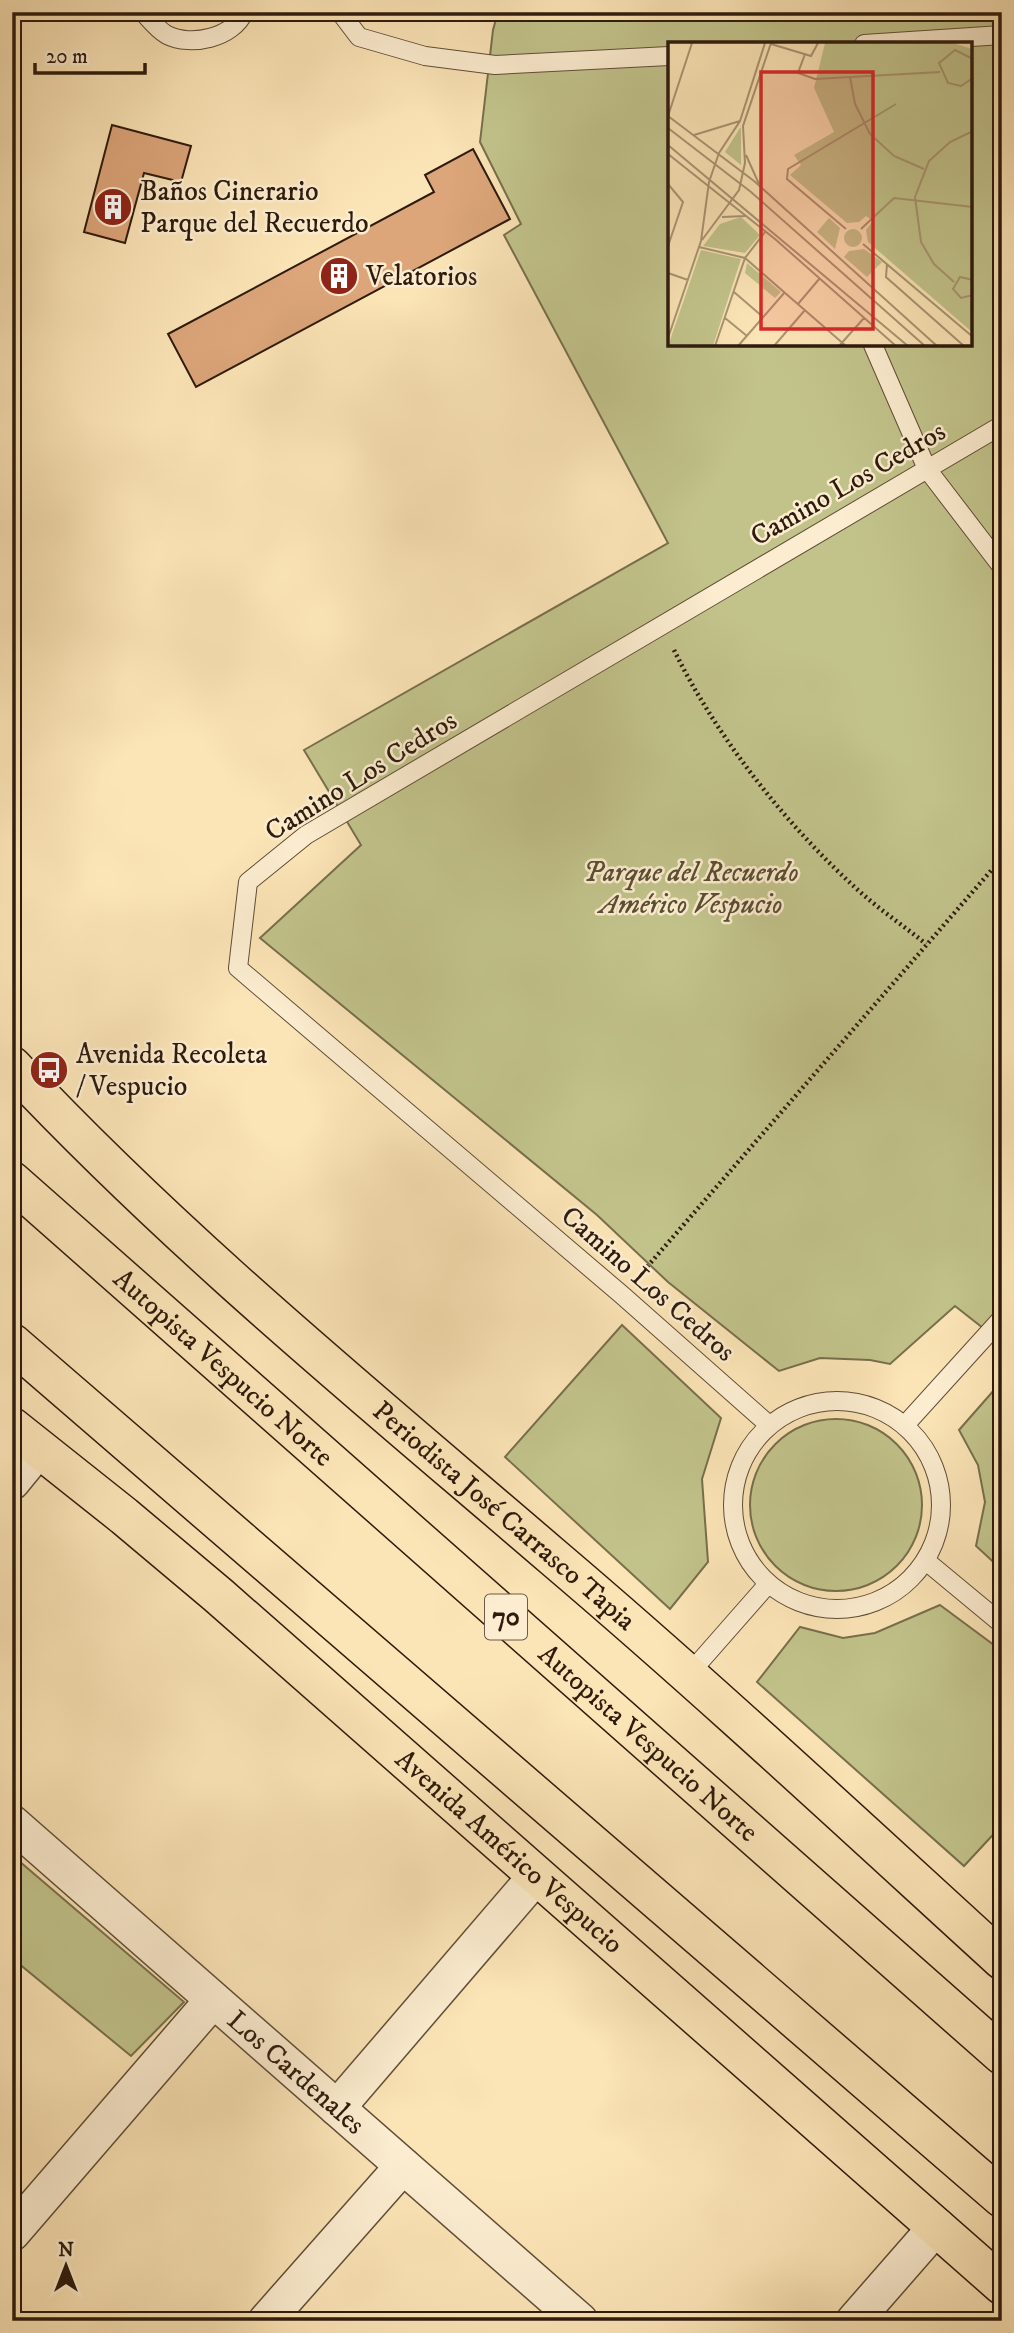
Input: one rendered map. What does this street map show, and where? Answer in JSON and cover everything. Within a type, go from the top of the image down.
[{"type":"main road","name":"Periodista José Carrasco Tapia","points":[[12,1066],[91,1149],[231,1280],[689,1674],[1002,1960]]},
{"type":"main road","name":"Autopista Vespucio Norte","points":[[12,1181],[1002,2055]]},
{"type":"main road","points":[[12,1342],[1002,2197]]},
{"type":"main road","name":"Avenida Américo Vespucio","points":[[26,1438],[218,1595],[1002,2284]]},
{"type":"street","points":[[12,1482],[26,1438]]},
{"type":"street","name":"Los Cardenales","points":[[12,1823],[580,2321]]},
{"type":"street","points":[[337,2108],[537,1875]]},
{"type":"street","points":[[15,2224],[214,2000]]},
{"type":"street","points":[[266,2321],[403,2166]]},
{"type":"street","points":[[854,2321],[937,2227]]},
{"type":"lane","points":[[143,12],[168,36],[191,41],[217,37],[241,18],[244,12]]},
{"type":"lane","points":[[340,12],[359,37],[425,56],[495,65],[668,56]]},
{"type":"lane","points":[[895,42],[1002,35]]},
{"type":"lane","points":[[873,346],[927,469],[1002,567]]},
{"type":"lane","name":"Camino Los Cedros","points":[[769,1425],[622,1295],[238,968],[248,882],[306,835],[1002,425]]},
{"type":"lane","points":[[905,1425],[1002,1318]]},
{"type":"lane","points":[[822,1401],[852,1401],[880,1409],[905,1425],[930,1456],[938,1475],[943,1504],[939,1534],[926,1561],[902,1588],[870,1605],[835,1610],[799,1603],[768,1584],[745,1556],[733,1522],[734,1487],[746,1453],[769,1425],[794,1410],[822,1401]]},
{"type":"lane","points":[[926,1561],[1002,1625]]},
{"type":"lane","points":[[689,1674],[768,1584]]},
{"type":"path","points":[[661,624],[692,687],[727,741],[812,847],[861,893],[926,944]]},
{"type":"path","points":[[622,1295],[1002,858]]},
{"type":"green space","name":"Parque del Recuerdo Américo Vespucio","points":[[498,12],[1002,12],[1002,1343],[955,1306],[890,1364],[870,1360],[820,1358],[779,1371],[668,1282],[597,1215],[260,938],[361,845],[304,750],[668,543],[504,235],[521,224],[480,142],[493,30]]},
{"type":"green space","points":[[622,1325],[721,1418],[702,1479],[708,1562],[670,1609],[505,1457]]},
{"type":"green space","points":[[1002,1381],[1002,1570],[976,1546],[985,1502],[978,1465],[959,1430]]},
{"type":"green space","points":[[836,1419],[869,1426],[897,1444],[915,1472],[922,1505],[915,1538],[897,1566],[869,1584],[836,1591],[803,1584],[775,1566],[757,1538],[750,1505],[757,1472],[775,1444],[803,1426]]},
{"type":"green space","points":[[940,1605],[1002,1651],[1002,1825],[964,1866],[757,1682],[800,1627],[843,1638],[875,1633]]},
{"type":"green space","points":[[12,1855],[184,2002],[131,2056],[12,1958]]},
{"type":"building","name":"Baños Cinerario Parque del Recuerdo","points":[[112,125],[191,146],[181,182],[144,173],[125,243],[84,232]]},
{"type":"building","name":"Velatorios","points":[[473,149],[510,219],[196,387],[168,334],[434,192],[425,175]]},
{"type":"place","name":"Baños Cinerario Parque del Recuerdo","points":[[113,207]]},
{"type":"place","name":"Velatorios","points":[[339,276]]},
{"type":"place","name":"Avenida Recoleta / Vespucio","points":[[49,1070]]}]
